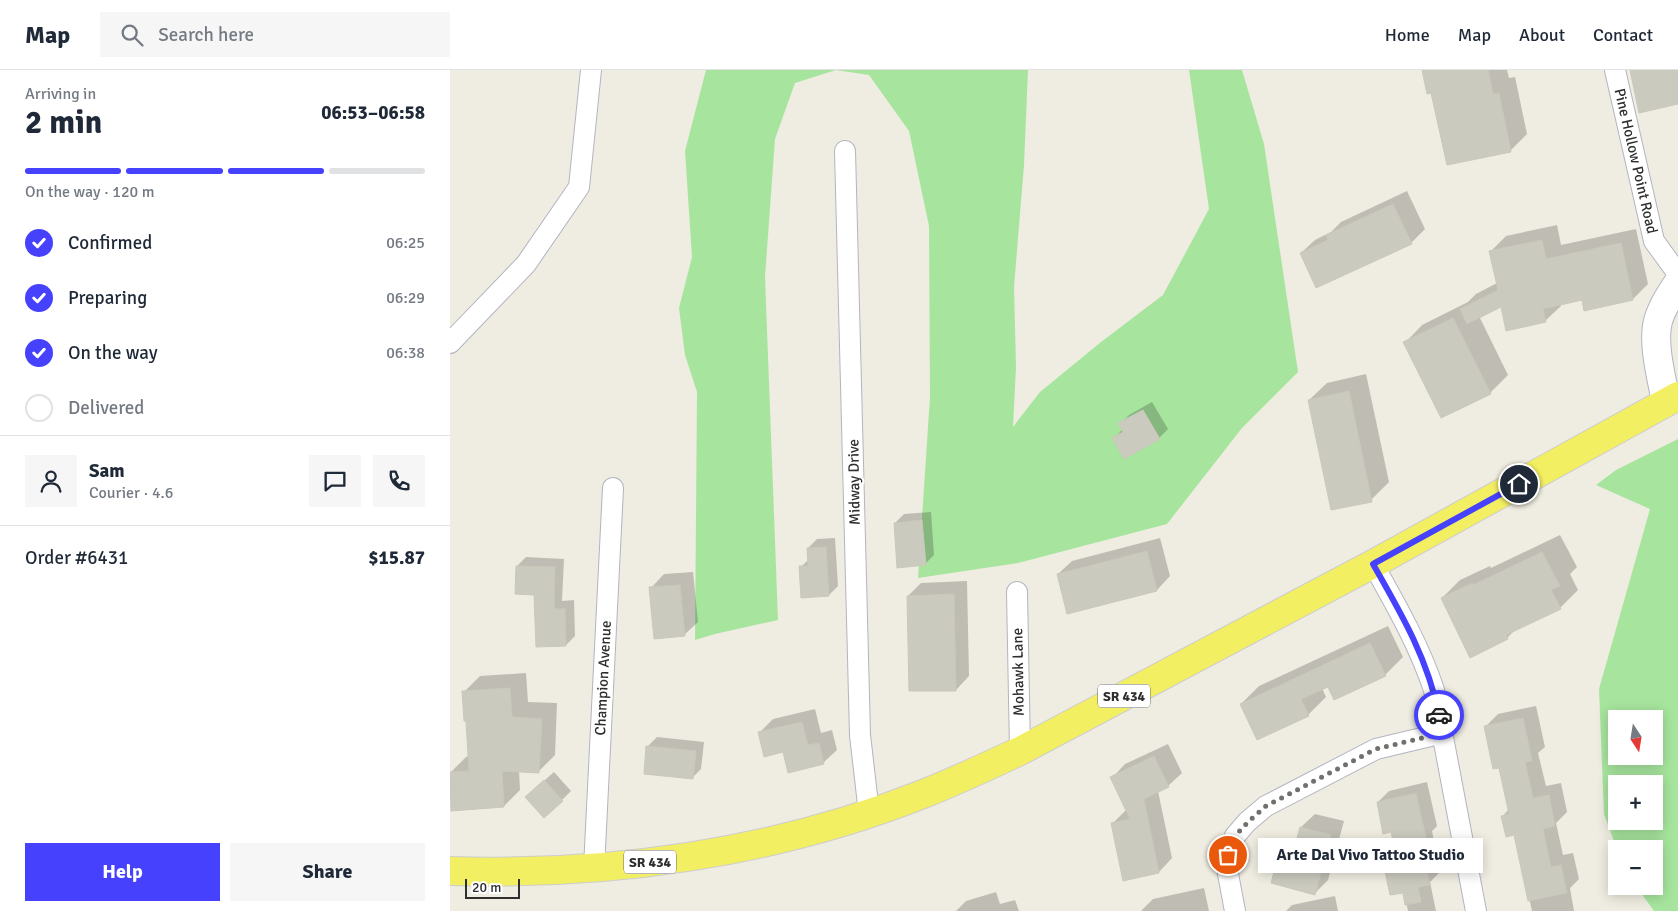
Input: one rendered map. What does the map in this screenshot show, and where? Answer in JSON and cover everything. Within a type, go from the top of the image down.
[{"type":"main road","name":"SR 434","points":[[450,872],[635,865],[744,846],[869,813],[948,784],[1020,751],[1373,564],[1672,399]]},
{"type":"street","points":[[450,343],[526,264],[579,187],[591,70]]},
{"type":"street","name":"Pine Hollow Point Road","points":[[1615,70],[1654,241],[1678,274]]},
{"type":"street","name":"Midway Drive","points":[[845,151],[860,735],[869,813]]},
{"type":"street","points":[[1671,294],[1672,324],[1678,330]]},
{"type":"street","points":[[1671,294],[1658,323],[1656,344],[1672,399]]},
{"type":"street","name":"Champion Avenue","points":[[594,868],[613,488]]},
{"type":"street","points":[[1373,564],[1407,624],[1426,665],[1434,690],[1476,911]]},
{"type":"street","name":"Mohawk Lane","points":[[1016,592],[1020,751]]},
{"type":"street","points":[[1235,911],[1228,874],[1228,855],[1235,836],[1266,806],[1376,749],[1443,733]]},
{"type":"green space","points":[[706,70],[836,70],[795,83],[775,139],[765,277],[778,620],[695,640],[697,392],[685,355],[679,308],[692,257],[685,151]]},
{"type":"green space","points":[[836,70],[1028,70],[1024,165],[1014,287],[1016,367],[1013,427],[1040,392],[1163,295],[1209,209],[1189,70],[1242,70],[1264,144],[1298,372],[1242,428],[1167,524],[1018,563],[918,578],[930,397],[929,226],[909,131],[869,75]]},
{"type":"green space","points":[[1678,439],[1678,911],[1654,911],[1642,895],[1663,895],[1663,840],[1614,840],[1610,830],[1663,830],[1663,775],[1608,775],[1608,825],[1604,814],[1599,689],[1650,509],[1596,485],[1616,470]]},
{"type":"building","points":[[1422,70],[1488,70],[1493,94],[1499,93],[1511,152],[1447,165],[1431,93],[1427,94]]},
{"type":"building","points":[[1630,70],[1678,70],[1678,104],[1639,113]]},
{"type":"building","points":[[1393,204],[1412,244],[1316,288],[1300,253],[1328,240],[1326,235]]},
{"type":"building","points":[[1542,240],[1546,259],[1621,243],[1633,300],[1584,311],[1582,300],[1543,309],[1546,322],[1506,331],[1501,307],[1467,324],[1460,309],[1498,290],[1489,251]]},
{"type":"building","points":[[1453,318],[1491,394],[1441,418],[1403,342]]},
{"type":"building","points":[[1349,391],[1372,502],[1331,510],[1308,400]]},
{"type":"building","points":[[1143,410],[1160,439],[1124,459],[1112,438],[1123,432],[1118,423]]},
{"type":"building","points":[[922,520],[926,565],[897,568],[894,523]]},
{"type":"building","points":[[826,547],[829,596],[801,598],[799,566],[808,566],[807,548]]},
{"type":"building","points":[[1147,551],[1157,591],[1067,614],[1057,574]]},
{"type":"building","points":[[1542,552],[1560,586],[1551,590],[1561,609],[1506,635],[1508,639],[1470,658],[1441,598]]},
{"type":"building","points":[[516,566],[555,567],[554,609],[565,609],[566,646],[536,647],[534,595],[515,594]]},
{"type":"building","points":[[680,585],[685,636],[654,639],[649,587]]},
{"type":"building","points":[[954,594],[956,691],[909,691],[907,596]]},
{"type":"building","points":[[1370,643],[1386,676],[1334,700],[1328,687],[1301,699],[1309,716],[1257,740],[1240,704]]},
{"type":"building","points":[[510,688],[512,717],[542,719],[539,773],[502,771],[504,807],[451,811],[450,772],[469,771],[462,691]]},
{"type":"building","points":[[1523,718],[1532,761],[1525,762],[1533,798],[1549,795],[1555,826],[1543,829],[1551,867],[1561,865],[1567,893],[1528,901],[1514,835],[1506,837],[1501,816],[1509,814],[1499,768],[1493,769],[1484,726]]},
{"type":"building","points":[[802,722],[808,745],[819,743],[824,764],[788,773],[783,752],[764,757],[758,732]]},
{"type":"building","points":[[646,746],[696,751],[693,779],[644,774]]},
{"type":"building","points":[[1154,756],[1169,787],[1144,799],[1159,873],[1123,881],[1111,823],[1130,819],[1110,777]]},
{"type":"building","points":[[544,780],[563,801],[544,818],[525,797]]},
{"type":"building","points":[[1416,793],[1426,838],[1420,839],[1430,885],[1418,887],[1421,902],[1405,905],[1403,893],[1390,895],[1384,867],[1398,864],[1391,832],[1383,834],[1377,802]]},
{"type":"building","points":[[1300,827],[1331,835],[1315,895],[1271,883],[1278,857],[1291,861]]},
{"type":"way so far","points":[[1228,855],[1235,836],[1266,806],[1376,749],[1443,733],[1439,715]]},
{"type":"place","name":"Arte Dal Vivo Tattoo Studio","points":[[1228,855]]},
{"type":"route","points":[[1439,715],[1426,665],[1407,624],[1373,564],[1519,484]]}]
